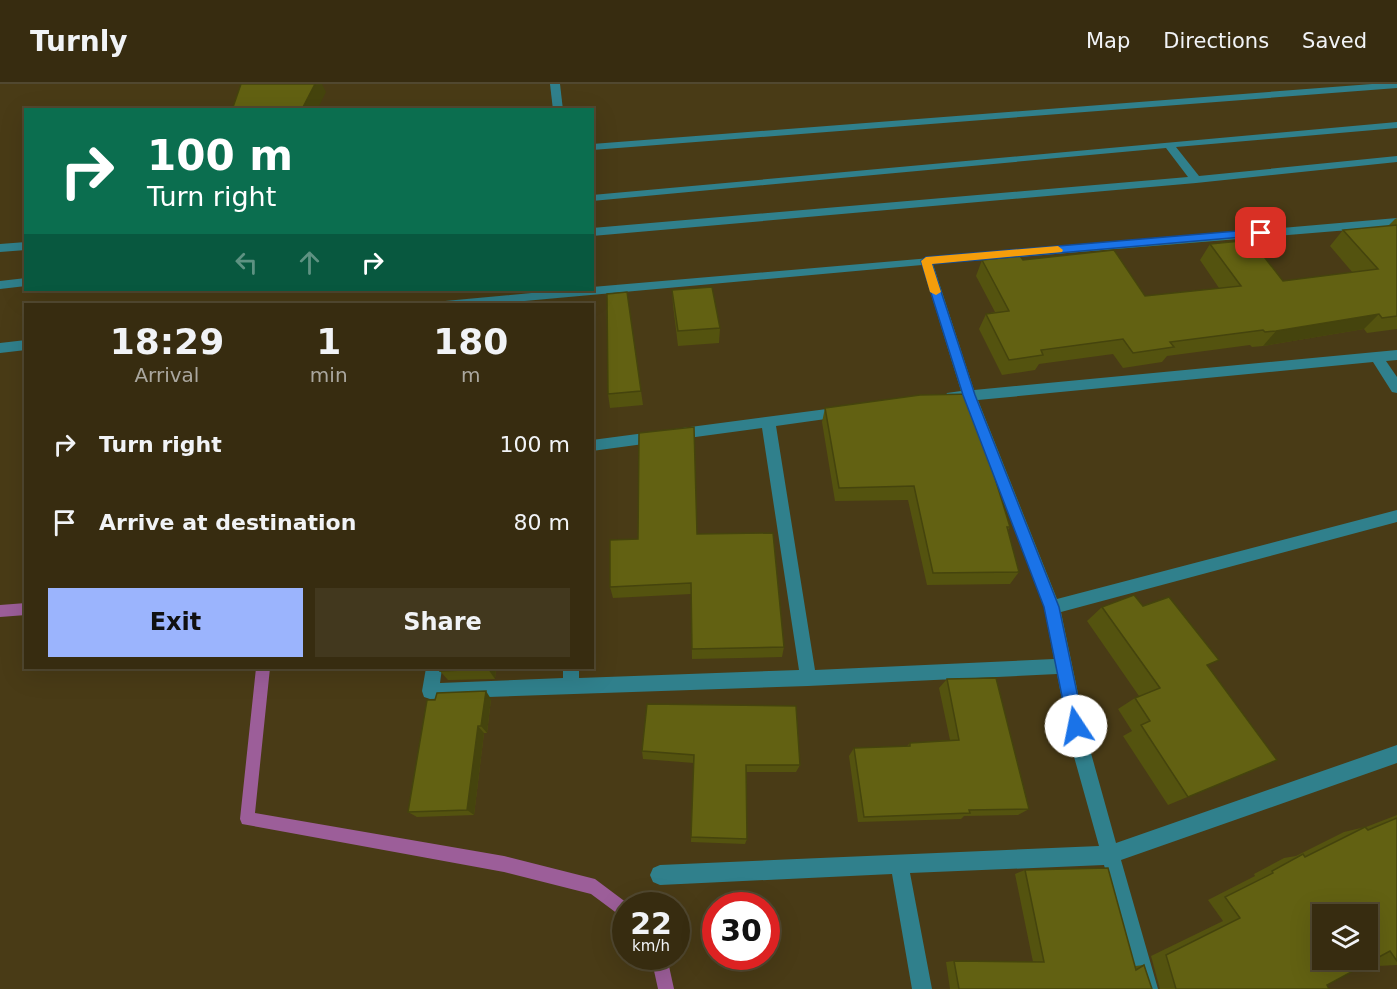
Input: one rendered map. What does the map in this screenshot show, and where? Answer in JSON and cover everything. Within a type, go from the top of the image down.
[{"type":"street","points":[[555,84],[558,108]]},
{"type":"street","points":[[594,147],[1396,86]]},
{"type":"street","points":[[594,198],[1397,125]]},
{"type":"street","points":[[1169,144],[1196,180]]},
{"type":"street","points":[[594,232],[1196,180],[1397,159]]},
{"type":"street","points":[[594,291],[1397,222]]},
{"type":"street","points":[[0,248],[24,246]]},
{"type":"street","points":[[926,261],[969,395],[1052,607],[1080,746],[1148,989]]},
{"type":"street","points":[[0,285],[24,282]]},
{"type":"street","points":[[460,303],[593,291]]},
{"type":"street","points":[[0,348],[24,345]]},
{"type":"street","points":[[934,400],[1397,355]]},
{"type":"street","points":[[1377,357],[1397,387]]},
{"type":"street","points":[[594,446],[851,411]]},
{"type":"street","points":[[768,422],[808,678]]},
{"type":"street","points":[[1052,607],[1397,516]]},
{"type":"street","points":[[434,669],[430,690],[571,687],[1064,666]]},
{"type":"street","points":[[571,669],[571,687]]},
{"type":"street","points":[[660,875],[1109,855],[1397,754]]},
{"type":"street","points":[[899,863],[922,989]]},
{"type":"building","points":[[241,84],[315,84],[303,108],[233,108]]},
{"type":"building","points":[[1397,225],[1397,316],[1382,318],[1379,314],[1276,331],[1265,332],[1263,330],[1170,342],[1174,347],[1133,353],[1123,339],[1041,350],[1043,355],[1009,360],[986,314],[1009,311],[982,260],[1020,256],[1023,260],[1114,250],[1145,296],[1241,286],[1210,244],[1251,240],[1283,281],[1378,269],[1343,230]]},
{"type":"building","points":[[712,287],[720,328],[678,331],[672,290]]},
{"type":"building","points":[[627,292],[641,391],[608,394],[607,294]]},
{"type":"building","points":[[972,394],[983,429],[980,429],[1010,527],[1007,527],[1019,572],[933,573],[914,486],[839,488],[825,408],[920,395]]},
{"type":"building","points":[[694,427],[697,534],[773,533],[784,647],[692,649],[691,583],[610,587],[610,540],[638,539],[639,433]]},
{"type":"building","points":[[1134,595],[1143,606],[1169,597],[1219,660],[1207,665],[1277,760],[1188,797],[1141,725],[1150,721],[1135,698],[1160,688],[1102,607]]},
{"type":"building","points":[[441,669],[488,669],[440,671]]},
{"type":"building","points":[[996,678],[1029,809],[969,810],[970,813],[864,817],[854,748],[910,746],[910,743],[959,740],[947,679]]},
{"type":"building","points":[[486,691],[481,726],[478,726],[467,810],[408,812],[427,700],[435,700],[437,693]]},
{"type":"building","points":[[647,704],[796,706],[800,765],[746,765],[747,839],[691,837],[694,755],[642,751]]},
{"type":"building","points":[[1397,818],[1397,961],[1390,951],[1378,957],[1378,904],[1312,904],[1312,970],[1355,970],[1327,985],[1329,989],[1176,989],[1166,955],[1240,918],[1225,897],[1273,873],[1272,871],[1303,854],[1305,857],[1365,827],[1368,830]]},
{"type":"building","points":[[1108,868],[1136,970],[1144,965],[1152,989],[959,989],[954,961],[1044,962],[1025,870]]},
{"type":"waterway","points":[[0,611],[24,609]]},
{"type":"waterway","points":[[263,669],[247,819],[504,864],[595,887],[612,901]]},
{"type":"waterway","points":[[662,970],[666,989]]},
{"type":"slow traffic","points":[[936,292],[926,261],[1058,250]]},
{"type":"route","points":[[1076,726],[1052,607],[969,395],[926,261],[1261,233]]}]
